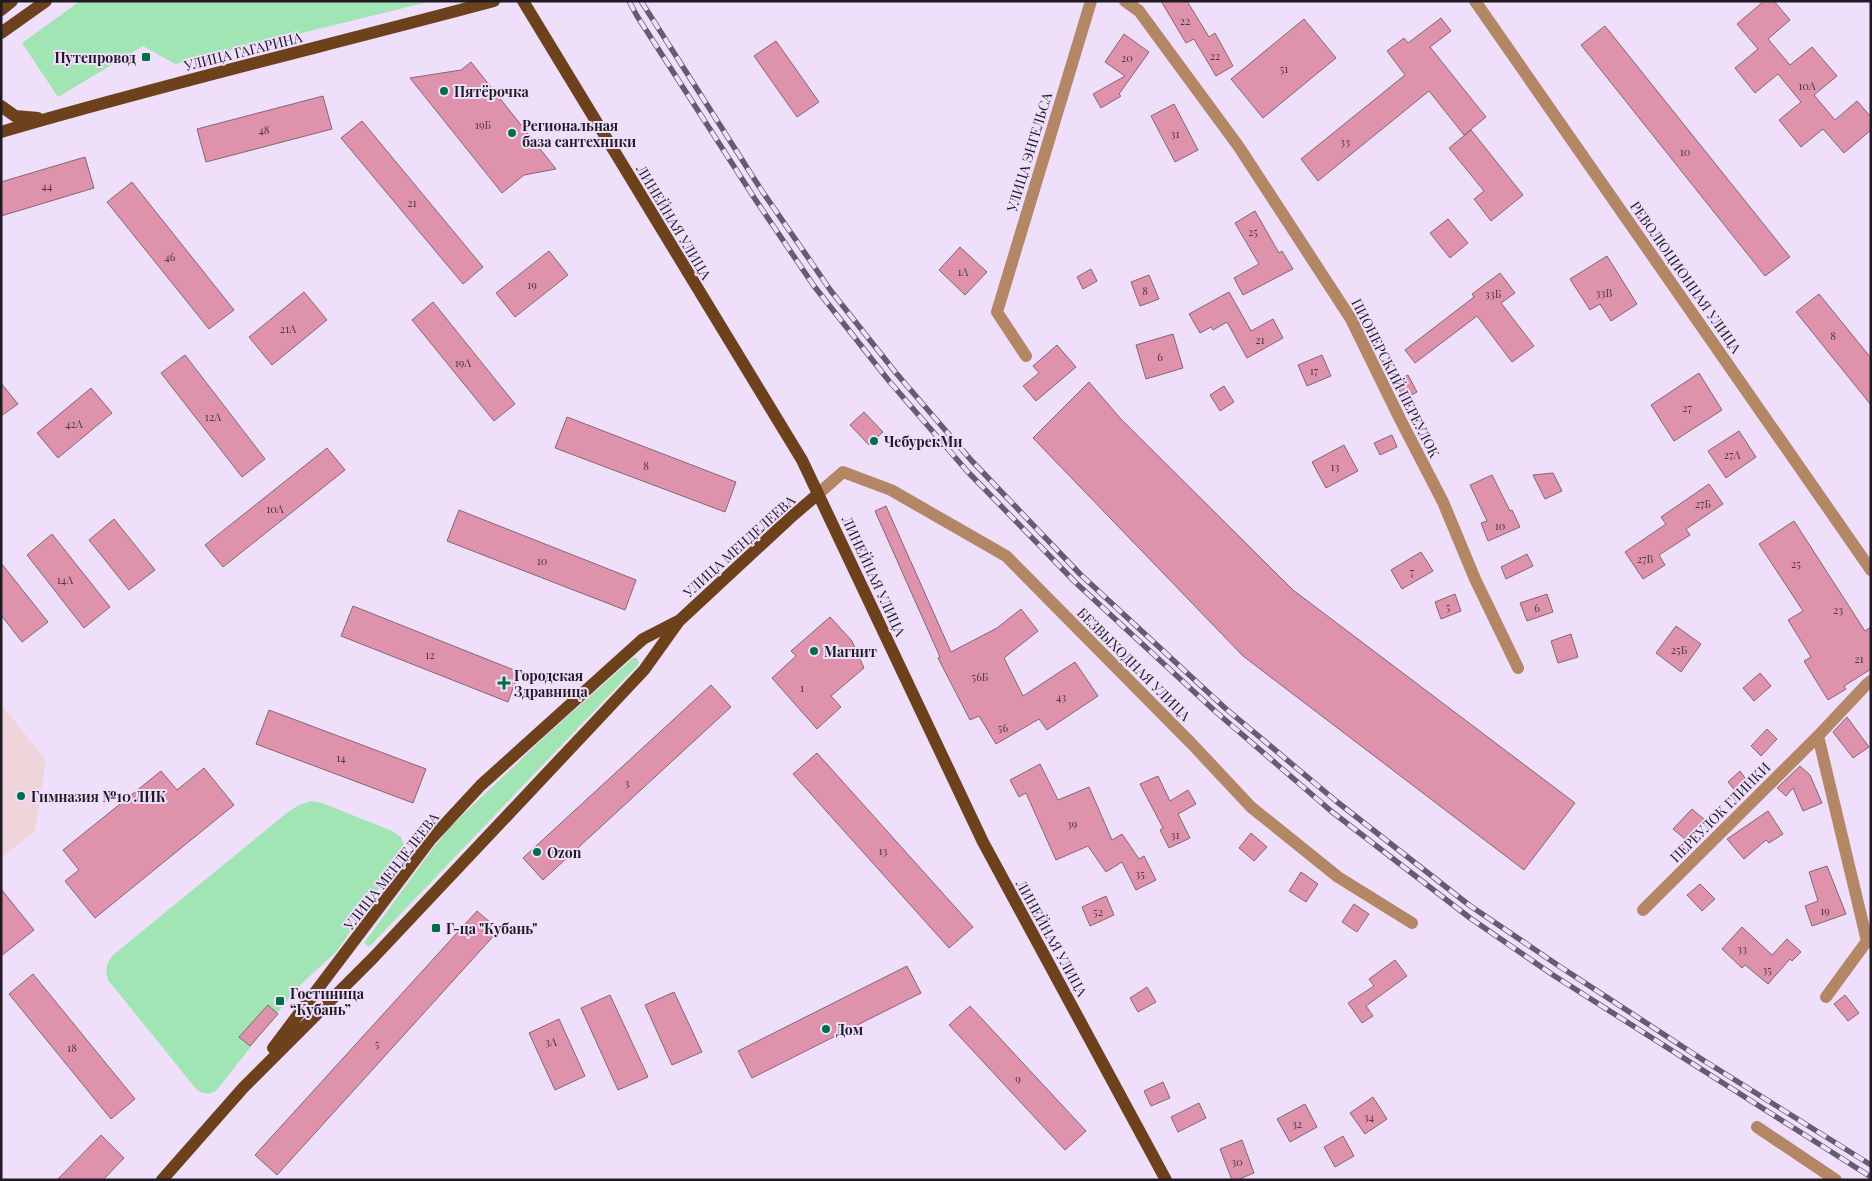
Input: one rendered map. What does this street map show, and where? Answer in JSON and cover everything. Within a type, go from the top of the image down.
[{"type":"main road","points":[[1,10],[12,1]]},
{"type":"main road","points":[[1,33],[46,1]]},
{"type":"main road","name":"УЛИЦА ГАГАРИНА","points":[[1,132],[138,92],[364,36],[494,1]]},
{"type":"main road","name":"ЛИНЕЙНАЯ УЛИЦА","points":[[523,1],[802,460],[983,842],[1166,1180]]},
{"type":"main road","points":[[1,106],[15,116],[46,119]]},
{"type":"main road","name":"УЛИЦА МЕНДЕЛЕЕВА","points":[[162,1180],[243,1088],[373,958],[644,670],[679,620],[818,494]]},
{"type":"main road","name":"УЛИЦА МЕНДЕЛЕЕВА","points":[[243,1088],[431,839],[462,805],[481,785],[643,639],[679,620]]},
{"type":"street","name":"УЛИЦА ЭНГЕЛЬСА","points":[[1026,356],[997,312],[1090,1]]},
{"type":"street","name":"ПИОНЕРСКИЙ ПЕРЕУЛОК","points":[[1125,1],[1139,11],[1239,147],[1351,319],[1444,502],[1475,579],[1518,668]]},
{"type":"street","name":"РЕВОЛЮЦИОННАЯ УЛИЦА","points":[[1475,1],[1871,570]]},
{"type":"street","name":"БЕЗВЫХОДНАЯ УЛИЦА","points":[[818,494],[843,472],[891,490],[1006,556],[1190,743],[1250,807],[1338,876],[1412,924]]},
{"type":"street","name":"ПЕРЕУЛОК ГЛИНКИ","points":[[1643,910],[1871,681]]},
{"type":"street","points":[[1818,736],[1869,943],[1826,997]]},
{"type":"street","points":[[1757,1127],[1836,1180]]},
{"type":"shaded area","name":"Гимназия №10 ЛИК","points":[[1,704],[46,761],[35,831],[1,858]]},
{"type":"green space","points":[[80,1],[432,1],[175,64],[143,46],[58,97],[22,43]]},
{"type":"green space","points":[[633,658],[637,658],[639,662],[637,666],[369,947],[364,943],[450,827],[549,733]]},
{"type":"green space","points":[[311,801],[322,803],[392,831],[401,837],[404,845],[402,855],[337,951],[298,987],[216,1091],[202,1092],[197,1090],[108,980],[106,970],[108,964],[113,955],[288,812],[299,805]]},
{"type":"building","points":[[1161,1],[1187,1],[1209,37],[1215,33],[1233,66],[1216,76],[1194,39],[1186,43]]},
{"type":"building","points":[[1764,1],[1774,1],[1790,20],[1768,39],[1790,65],[1812,47],[1837,76],[1814,95],[1835,120],[1857,101],[1871,117],[1871,130],[1844,153],[1823,129],[1801,147],[1779,120],[1801,102],[1778,74],[1755,93],[1735,68],[1758,49],[1737,24]]},
{"type":"building","points":[[1441,18],[1451,31],[1430,47],[1486,117],[1464,135],[1429,91],[1318,181],[1301,159],[1405,75],[1387,51],[1404,38],[1408,43]]},
{"type":"building","points":[[1304,19],[1336,58],[1263,118],[1231,79]]},
{"type":"building","points":[[1605,26],[1790,257],[1765,276],[1581,45]]},
{"type":"building","points":[[1124,34],[1149,52],[1119,94],[1121,96],[1101,108],[1093,94],[1125,76],[1105,62]]},
{"type":"building","points":[[776,41],[819,102],[797,117],[754,56]]},
{"type":"building","points":[[471,62],[556,169],[524,175],[502,193],[410,78],[461,70]]},
{"type":"building","points":[[323,96],[332,129],[206,162],[197,129]]},
{"type":"building","points":[[1174,104],[1198,150],[1175,162],[1151,116]]},
{"type":"building","points":[[362,121],[483,267],[463,284],[341,138]]},
{"type":"building","points":[[1471,130],[1523,195],[1491,221],[1474,199],[1484,191],[1449,148]]},
{"type":"building","points":[[85,157],[94,188],[1,216],[1,182]]},
{"type":"building","points":[[132,182],[234,310],[209,329],[107,202]]},
{"type":"building","points":[[1255,211],[1279,253],[1282,251],[1293,269],[1243,295],[1234,278],[1259,264],[1235,223]]},
{"type":"building","points":[[1448,219],[1468,243],[1450,258],[1430,233]]},
{"type":"building","points":[[960,247],[987,272],[965,295],[939,270]]},
{"type":"building","points":[[549,251],[568,275],[515,317],[496,293]]},
{"type":"building","points":[[1607,256],[1637,304],[1611,321],[1600,304],[1590,310],[1570,279]]},
{"type":"building","points":[[1091,269],[1097,281],[1083,289],[1077,277]]},
{"type":"building","points":[[1500,273],[1515,293],[1501,303],[1534,346],[1512,362],[1477,316],[1415,363],[1405,350],[1474,297],[1472,294]]},
{"type":"building","points":[[1149,275],[1159,299],[1140,306],[1131,282]]},
{"type":"building","points":[[304,292],[327,320],[272,365],[249,337]]},
{"type":"building","points":[[1229,292],[1251,331],[1273,319],[1283,338],[1247,358],[1227,322],[1213,330],[1211,327],[1200,333],[1189,314]]},
{"type":"building","points":[[1819,294],[1871,358],[1871,405],[1796,312]]},
{"type":"building","points":[[433,302],[515,404],[494,421],[412,320]]},
{"type":"building","points":[[1173,334],[1183,368],[1146,379],[1136,345]]},
{"type":"building","points":[[1057,345],[1076,367],[1036,401],[1023,386],[1039,373],[1033,366]]},
{"type":"building","points":[[185,355],[265,459],[242,477],[161,373]]},
{"type":"building","points":[[1322,355],[1331,376],[1307,386],[1298,365]]},
{"type":"building","points":[[1699,373],[1722,410],[1674,441],[1651,405]]},
{"type":"building","points":[[1408,375],[1417,392],[1404,399],[1395,382]]},
{"type":"building","points":[[1089,382],[1120,418],[1293,590],[1575,803],[1524,870],[1243,656],[1033,438]]},
{"type":"building","points":[[1,383],[18,404],[1,416]]},
{"type":"building","points":[[1224,386],[1234,402],[1220,411],[1210,395]]},
{"type":"building","points":[[91,388],[112,413],[58,458],[37,433]]},
{"type":"building","points":[[864,412],[883,432],[869,445],[850,425]]},
{"type":"building","points":[[567,417],[736,482],[725,512],[555,448]]},
{"type":"building","points":[[1739,431],[1756,457],[1726,478],[1708,451]]},
{"type":"building","points":[[1392,435],[1397,447],[1380,455],[1374,443]]},
{"type":"building","points":[[1344,445],[1358,471],[1326,488],[1312,462]]},
{"type":"building","points":[[327,448],[345,470],[223,567],[205,545]]},
{"type":"building","points":[[1553,473],[1562,491],[1545,499],[1533,475]]},
{"type":"building","points":[[1492,475],[1520,527],[1488,541],[1481,523],[1487,521],[1470,485]]},
{"type":"building","points":[[1709,484],[1723,504],[1686,529],[1690,535],[1659,555],[1665,565],[1643,579],[1625,552],[1666,524],[1661,517]]},
{"type":"building","points":[[886,506],[951,652],[997,628],[1021,609],[1038,631],[1004,658],[1023,696],[1075,662],[1098,696],[1047,730],[1039,719],[996,744],[979,716],[970,720],[938,658],[940,657],[875,511]]},
{"type":"building","points":[[459,510],[636,580],[625,610],[447,541]]},
{"type":"building","points":[[114,519],[155,570],[129,590],[89,540]]},
{"type":"building","points":[[1794,521],[1865,631],[1871,627],[1871,669],[1844,686],[1846,689],[1828,700],[1804,661],[1811,657],[1788,620],[1803,611],[1759,544]]},
{"type":"building","points":[[52,534],[110,607],[84,628],[27,555]]},
{"type":"building","points":[[1421,552],[1433,571],[1402,589],[1391,570]]},
{"type":"building","points":[[1527,554],[1533,566],[1506,579],[1501,567]]},
{"type":"building","points":[[1,563],[48,622],[22,642],[1,615]]},
{"type":"building","points":[[1455,594],[1461,611],[1441,619],[1435,602]]},
{"type":"building","points":[[1547,594],[1553,612],[1527,621],[1520,603]]},
{"type":"building","points":[[353,606],[519,672],[508,702],[341,636]]},
{"type":"building","points":[[830,617],[852,641],[864,668],[831,696],[841,707],[817,729],[772,678],[796,656],[791,651]]},
{"type":"building","points":[[1676,626],[1701,644],[1681,672],[1656,653]]},
{"type":"building","points":[[1571,634],[1578,657],[1558,663],[1551,641]]},
{"type":"building","points":[[1760,673],[1771,686],[1754,701],[1743,688]]},
{"type":"building","points":[[711,685],[731,707],[543,880],[523,858]]},
{"type":"building","points":[[269,710],[426,769],[413,803],[256,744]]},
{"type":"building","points":[[1847,717],[1869,747],[1853,758],[1833,732]]},
{"type":"building","points":[[1767,729],[1777,739],[1761,756],[1751,746]]},
{"type":"building","points":[[817,753],[973,927],[949,948],[793,774]]},
{"type":"building","points":[[1040,764],[1058,800],[1089,787],[1112,840],[1122,834],[1139,859],[1144,856],[1156,880],[1136,890],[1122,862],[1106,872],[1088,846],[1056,860],[1026,793],[1019,797],[1010,780]]},
{"type":"building","points":[[1800,766],[1810,775],[1822,803],[1803,811],[1793,788],[1786,796],[1777,788]]},
{"type":"building","points":[[204,768],[234,805],[95,918],[65,881],[79,870],[63,850],[161,771],[177,790]]},
{"type":"building","points":[[1740,771],[1752,788],[1740,797],[1728,782]]},
{"type":"building","points":[[1158,776],[1170,801],[1188,790],[1196,804],[1178,814],[1190,838],[1169,848],[1160,830],[1163,828],[1140,784]]},
{"type":"building","points":[[1692,809],[1705,820],[1686,840],[1673,829]]},
{"type":"building","points":[[1768,811],[1783,834],[1769,843],[1766,840],[1744,859],[1727,839]]},
{"type":"building","points":[[1251,833],[1267,847],[1254,861],[1239,848]]},
{"type":"building","points":[[1827,866],[1846,914],[1812,926],[1805,906],[1818,901],[1809,872]]},
{"type":"building","points":[[1301,872],[1318,884],[1306,902],[1289,891]]},
{"type":"building","points":[[1700,884],[1715,899],[1702,911],[1687,895]]},
{"type":"building","points":[[1,889],[34,930],[1,956]]},
{"type":"building","points":[[1106,896],[1114,915],[1090,926],[1082,907]]},
{"type":"building","points":[[1354,904],[1369,914],[1357,932],[1342,922]]},
{"type":"building","points":[[477,911],[499,930],[277,1175],[255,1155]]},
{"type":"building","points":[[1742,927],[1772,955],[1787,939],[1801,952],[1792,961],[1790,959],[1768,984],[1745,965],[1742,968],[1722,949]]},
{"type":"building","points":[[1395,960],[1407,976],[1366,1006],[1373,1016],[1362,1023],[1348,1003],[1374,986],[1369,979]]},
{"type":"building","points":[[907,966],[921,993],[752,1078],[738,1051]]},
{"type":"building","points":[[33,974],[135,1099],[111,1119],[9,994]]},
{"type":"building","points":[[1147,987],[1156,1002],[1138,1012],[1130,998]]},
{"type":"building","points":[[674,992],[702,1052],[672,1065],[645,1005]]},
{"type":"building","points":[[610,995],[648,1077],[618,1090],[581,1008]]},
{"type":"building","points":[[1845,995],[1859,1013],[1848,1021],[1834,1004]]},
{"type":"building","points":[[268,1005],[278,1014],[250,1046],[239,1037]]},
{"type":"building","points":[[970,1006],[1086,1131],[1065,1150],[949,1025]]},
{"type":"building","points":[[559,1019],[585,1076],[555,1090],[529,1033]]},
{"type":"building","points":[[1163,1082],[1170,1098],[1151,1106],[1144,1091]]},
{"type":"building","points":[[1373,1097],[1387,1119],[1365,1134],[1350,1113]]},
{"type":"building","points":[[1199,1103],[1206,1118],[1178,1132],[1171,1117]]},
{"type":"building","points":[[1305,1104],[1317,1127],[1290,1142],[1277,1119]]},
{"type":"building","points":[[101,1135],[124,1158],[103,1180],[57,1180]]},
{"type":"building","points":[[1343,1136],[1354,1156],[1335,1167],[1324,1147]]},
{"type":"building","points":[[1242,1140],[1254,1173],[1237,1180],[1232,1180],[1220,1149]]},
{"type":"railway","points":[[629,1],[755,199],[814,286],[889,381],[967,471],[1075,582],[1216,712],[1331,811],[1470,918],[1553,975],[1871,1177]]},
{"type":"railway","points":[[641,1],[760,188],[831,291],[896,373],[971,460],[1080,574],[1225,708],[1336,801],[1469,905],[1703,1060],[1871,1165]]},
{"type":"place","name":"Путепровод","points":[[146,57]]},
{"type":"place","name":"Пятёрочка","points":[[444,91]]},
{"type":"place","name":"Региональная база сантехники","points":[[512,133]]},
{"type":"place","name":"ЧебурекМи","points":[[874,441]]},
{"type":"place","name":"Магнит","points":[[814,651]]},
{"type":"place","name":"Городская Здравница","points":[[504,683]]},
{"type":"place","name":"Гимназия №10 ЛИК","points":[[21,796]]},
{"type":"place","name":"Ozon","points":[[537,852]]},
{"type":"place","name":"Г-ца \"Кубань\"","points":[[436,928]]},
{"type":"place","name":"Гостиница “Кубань”","points":[[280,1001]]},
{"type":"place","name":"Дом","points":[[826,1029]]}]
